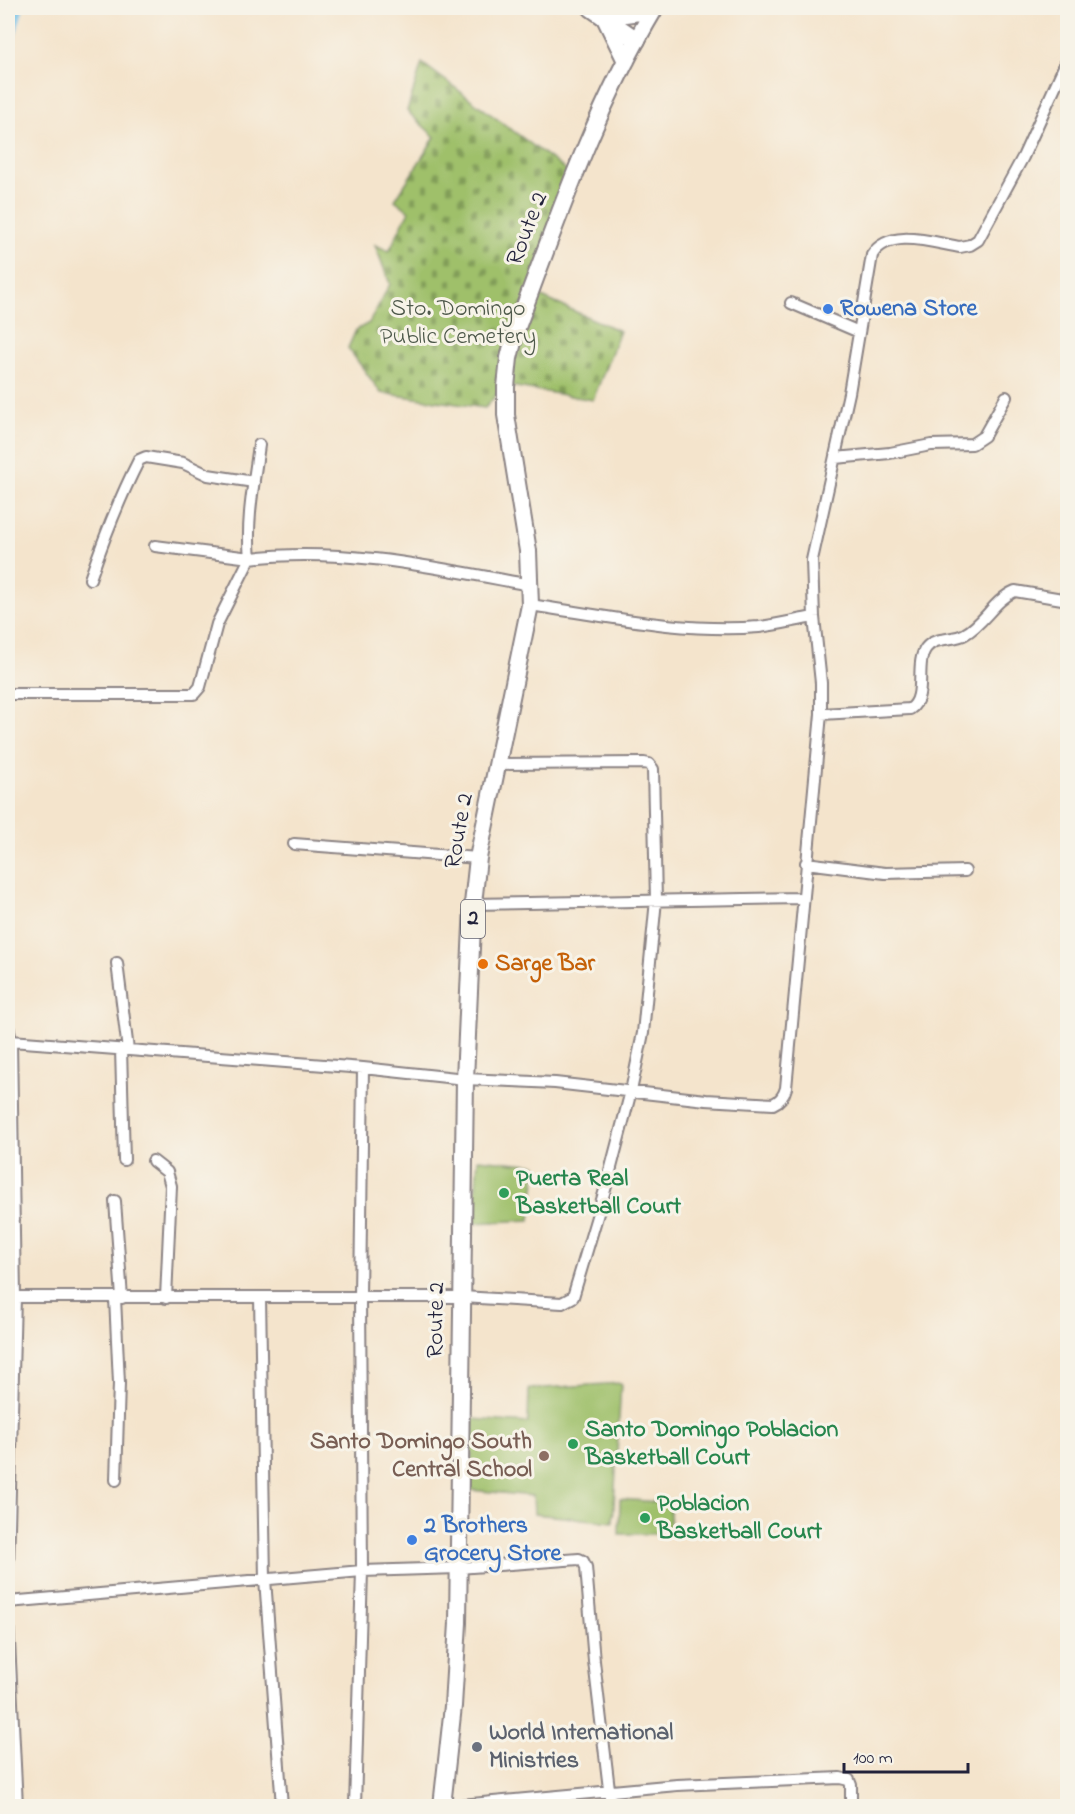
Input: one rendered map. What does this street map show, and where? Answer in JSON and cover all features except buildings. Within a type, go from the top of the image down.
[{"type":"main road","points":[[591,8],[606,13],[625,14],[655,9]]},
{"type":"main road","name":"Route 2","points":[[442,1806],[453,1706],[458,1568],[465,1079],[473,904],[478,858],[530,605],[528,551],[506,415],[509,358],[516,330],[593,129],[638,37],[655,9]]},
{"type":"main road","points":[[606,13],[638,37]]},
{"type":"main road","points":[[606,13],[626,62]]},
{"type":"street","points":[[11,1041],[363,1068],[465,1079],[555,1083],[706,1100],[772,1104],[782,1098],[786,1088],[822,714],[812,560],[849,393],[872,255],[877,247],[897,239],[960,246],[970,245],[978,240],[1023,158],[1068,58]]},
{"type":"street","points":[[791,303],[859,332]]},
{"type":"street","points":[[835,458],[890,453],[931,445],[972,444],[984,436],[1006,397]]},
{"type":"street","points":[[8,694],[194,694],[200,687],[217,624],[250,558],[248,536],[259,445]]},
{"type":"street","points":[[90,579],[118,504],[142,458],[157,458],[183,463],[208,475],[254,482]]},
{"type":"street","points":[[155,546],[250,558],[335,556],[391,560],[530,585]]},
{"type":"street","points":[[822,714],[910,709],[916,702],[923,654],[933,642],[965,635],[1014,591],[1068,600]]},
{"type":"street","points":[[530,605],[676,625],[722,628],[761,627],[814,617]]},
{"type":"street","points":[[15,1298],[462,1297],[561,1303],[573,1297],[598,1218],[644,1033],[656,900],[653,769],[649,764],[497,764]]},
{"type":"street","points":[[294,844],[478,858]]},
{"type":"street","points":[[806,863],[885,873],[965,871]]},
{"type":"street","points":[[473,904],[803,898]]},
{"type":"street","points":[[117,963],[125,1050],[124,1160]]},
{"type":"street","points":[[8,1026],[11,1041],[15,1298],[8,1566]]},
{"type":"street","points":[[355,1806],[362,1571],[360,1297],[363,1068]]},
{"type":"street","points":[[153,1161],[167,1172],[171,1186],[166,1298]]},
{"type":"street","points":[[115,1201],[119,1298],[116,1480]]},
{"type":"street","points":[[260,1297],[265,1579],[282,1806]]},
{"type":"street","points":[[8,1602],[362,1571],[458,1568],[579,1559],[585,1563],[611,1806]]},
{"type":"street","points":[[8,1620],[11,1744],[17,1806]]},
{"type":"street","points":[[450,1806],[677,1785],[840,1778],[849,1780],[851,1785],[851,1806]]},
{"type":"green space","name":"Sto. Domingo Public Cemetery","points":[[422,63],[571,174],[530,292],[620,331],[593,400],[505,385],[485,408],[381,393],[348,348],[356,330],[369,323],[390,284],[375,245],[389,251],[409,211],[395,200],[435,137],[407,111]]},
{"type":"green space","name":"Puerta Real Basketball Court","points":[[478,1159],[537,1165],[530,1220],[473,1223]]},
{"type":"green space","name":"Santo Domingo South Central School","points":[[621,1383],[613,1522],[534,1514],[533,1496],[471,1490],[472,1419],[528,1423],[529,1389]]},
{"type":"green space","name":"Poblacion Basketball Court","points":[[620,1499],[670,1503],[670,1534],[619,1534]]},
{"type":"waterway","points":[[8,36],[16,8]]},
{"type":"place","name":"Rowena Store","points":[[828,309]]},
{"type":"place","name":"Sarge Bar","points":[[483,964]]},
{"type":"place","name":"Puerta Real Basketball Court","points":[[504,1193]]},
{"type":"place","name":"Santo Domingo Poblacion Basketball Court","points":[[573,1444]]},
{"type":"place","name":"Santo Domingo South Central School","points":[[544,1456]]},
{"type":"place","name":"Poblacion Basketball Court","points":[[645,1518]]},
{"type":"place","name":"2 Brothers Grocery Store","points":[[412,1540]]},
{"type":"place","name":"World International Ministries","points":[[477,1747]]}]
